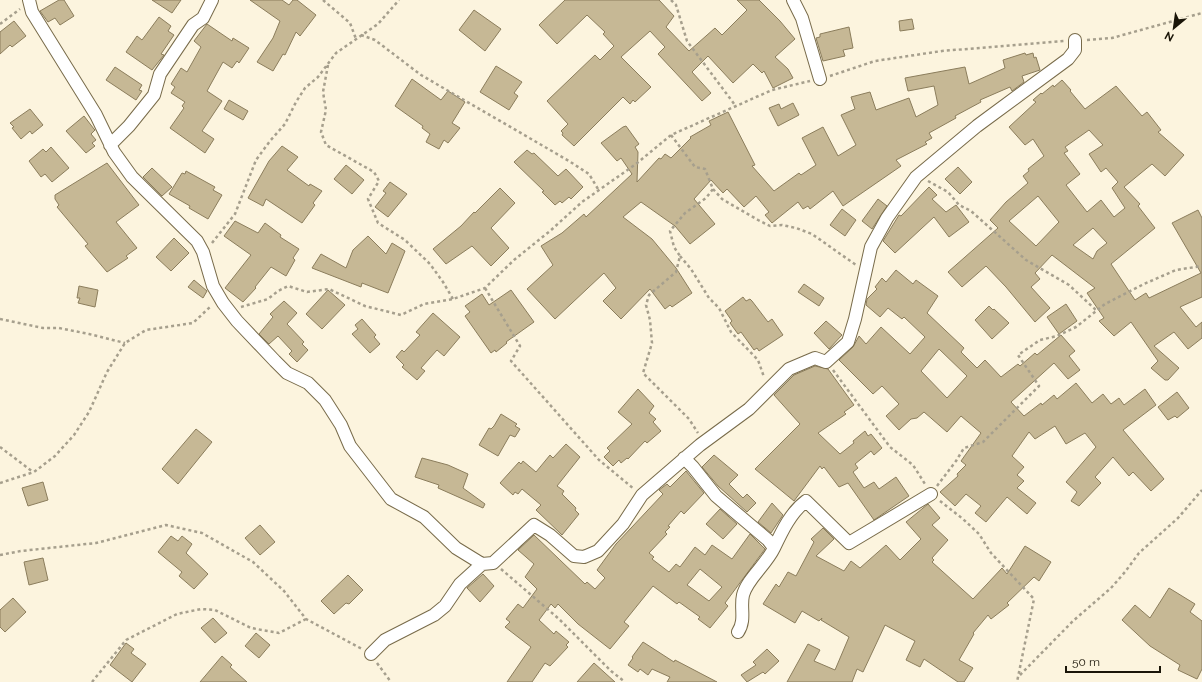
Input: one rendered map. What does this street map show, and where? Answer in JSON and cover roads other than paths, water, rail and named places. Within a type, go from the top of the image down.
[{"type":"street","points":[[110,145],[129,126],[154,95],[160,74],[193,25],[204,18],[212,0]]},
{"type":"street","points":[[793,0],[802,18],[820,79]]},
{"type":"street","points":[[29,1],[32,12],[96,115],[110,145],[132,177],[197,241],[203,252],[213,286],[223,303],[237,321],[279,365],[288,373],[308,383],[325,400],[341,425],[350,446],[391,499],[424,517],[456,548],[488,563]]},
{"type":"street","points":[[371,654],[385,640],[434,615],[445,606],[460,584],[534,525],[550,535],[574,556],[584,557],[598,551],[623,524],[642,496],[684,458],[749,409],[789,369],[815,358],[826,362],[848,342],[855,319],[871,247],[878,232],[918,175],[977,126],[1068,59],[1075,50],[1075,40]]},
{"type":"street","points":[[684,458],[716,496],[768,540],[774,548]]},
{"type":"street","points":[[738,632],[744,615],[743,596],[753,578],[769,559],[783,529],[799,506],[806,501],[849,543],[931,494]]}]
